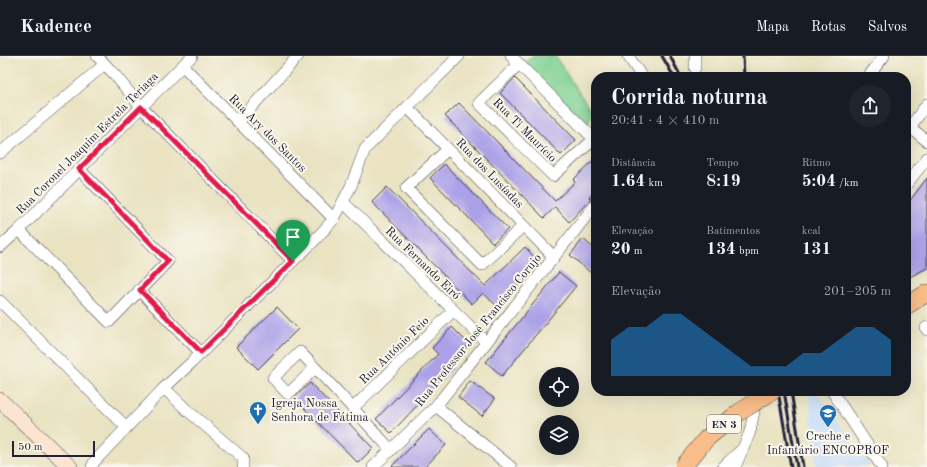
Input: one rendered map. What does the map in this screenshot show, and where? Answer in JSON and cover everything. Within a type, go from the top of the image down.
[{"type":"main road","points":[[911,303],[927,293]]},
{"type":"main road","name":"EN 3","points":[[683,467],[706,439],[738,413],[765,396]]},
{"type":"street","points":[[97,56],[141,107],[293,261]]},
{"type":"street","name":"Rua Coronel Joaquim Estrela Teriaga","points":[[0,248],[192,56]]},
{"type":"street","points":[[238,122],[298,56]]},
{"type":"street","points":[[92,467],[94,462],[164,388],[312,243],[334,219],[351,186],[365,149],[459,56]]},
{"type":"street","points":[[628,56],[639,72]]},
{"type":"street","points":[[695,56],[695,68]]},
{"type":"street","points":[[872,72],[884,56]]},
{"type":"street","points":[[515,60],[591,136]]},
{"type":"street","name":"Rua Ti Maurício","points":[[515,60],[479,103],[553,176],[591,143]]},
{"type":"street","points":[[0,153],[105,64]]},
{"type":"street","name":"Rua Ary dos Santos","points":[[182,66],[334,219]]},
{"type":"street","points":[[911,122],[927,104]]},
{"type":"street","name":"Rua dos Lusíadas","points":[[407,107],[554,257]]},
{"type":"street","points":[[911,127],[927,140]]},
{"type":"street","points":[[448,149],[406,188],[482,264],[524,226]]},
{"type":"street","points":[[911,179],[927,158]]},
{"type":"street","points":[[19,230],[109,322],[168,261],[79,169]]},
{"type":"street","name":"Rua Fernando Eiró","points":[[342,202],[486,342]]},
{"type":"street","name":"Rua Professor José Francisco Corujo","points":[[373,467],[436,406],[591,210]]},
{"type":"street","points":[[140,290],[201,352]]},
{"type":"street","points":[[0,301],[126,427]]},
{"type":"street","name":"Rua António Feio","points":[[353,408],[453,311]]},
{"type":"street","points":[[315,368],[391,450]]},
{"type":"street","points":[[164,388],[187,410],[243,458],[243,467]]},
{"type":"street","points":[[735,467],[750,432],[754,411],[752,396]]},
{"type":"street","points":[[835,396],[882,467]]},
{"type":"street","points":[[0,400],[70,467]]},
{"type":"street","points":[[436,406],[511,467]]},
{"type":"street","points":[[723,467],[742,450]]},
{"type":"street","points":[[741,467],[742,450]]},
{"type":"shaded area","name":"Creche e Infantário ENCOPROF","points":[[809,396],[820,396],[869,464],[865,467],[816,467]]},
{"type":"green space","points":[[532,56],[555,56],[591,110],[588,123],[582,123],[524,63]]},
{"type":"building","points":[[515,78],[576,140],[561,155],[500,93]]},
{"type":"building","points":[[459,103],[555,201],[575,182],[573,180],[591,163],[591,195],[589,197],[591,199],[569,222],[555,207],[544,218],[445,116]]},
{"type":"building","points":[[444,164],[508,229],[493,243],[430,178]]},
{"type":"building","points":[[927,178],[927,268],[911,276],[911,199]]},
{"type":"building","points":[[387,187],[485,286],[525,247],[540,263],[497,306],[483,293],[472,304],[372,202]]},
{"type":"building","points":[[583,239],[591,246],[591,273],[570,255]]},
{"type":"building","points":[[559,272],[576,286],[502,376],[486,362]]},
{"type":"building","points":[[277,307],[298,329],[258,369],[236,347]]},
{"type":"building","points":[[452,327],[469,344],[450,365],[453,368],[391,433],[376,419],[438,354],[432,348]]},
{"type":"building","points":[[470,381],[495,399],[482,416],[458,397]]},
{"type":"building","points":[[310,383],[373,448],[358,463],[294,398]]},
{"type":"building","points":[[429,429],[446,445],[425,467],[391,467]]},
{"type":"railway","points":[[662,56],[671,72]]},
{"type":"railway","points":[[670,56],[678,72]]},
{"type":"railway","points":[[743,56],[744,72]]},
{"type":"railway","points":[[779,396],[791,467]]},
{"type":"railway","points":[[785,396],[797,467]]},
{"type":"railway","points":[[792,396],[803,467]]},
{"type":"place","name":"Igreja Nossa Senhora de Fátima","points":[[258,425]]},
{"type":"place","name":"Creche e Infantário ENCOPROF","points":[[828,428]]},
{"type":"route","points":[[141,107],[293,261],[201,352],[140,290],[168,261],[79,169],[141,107]]}]
